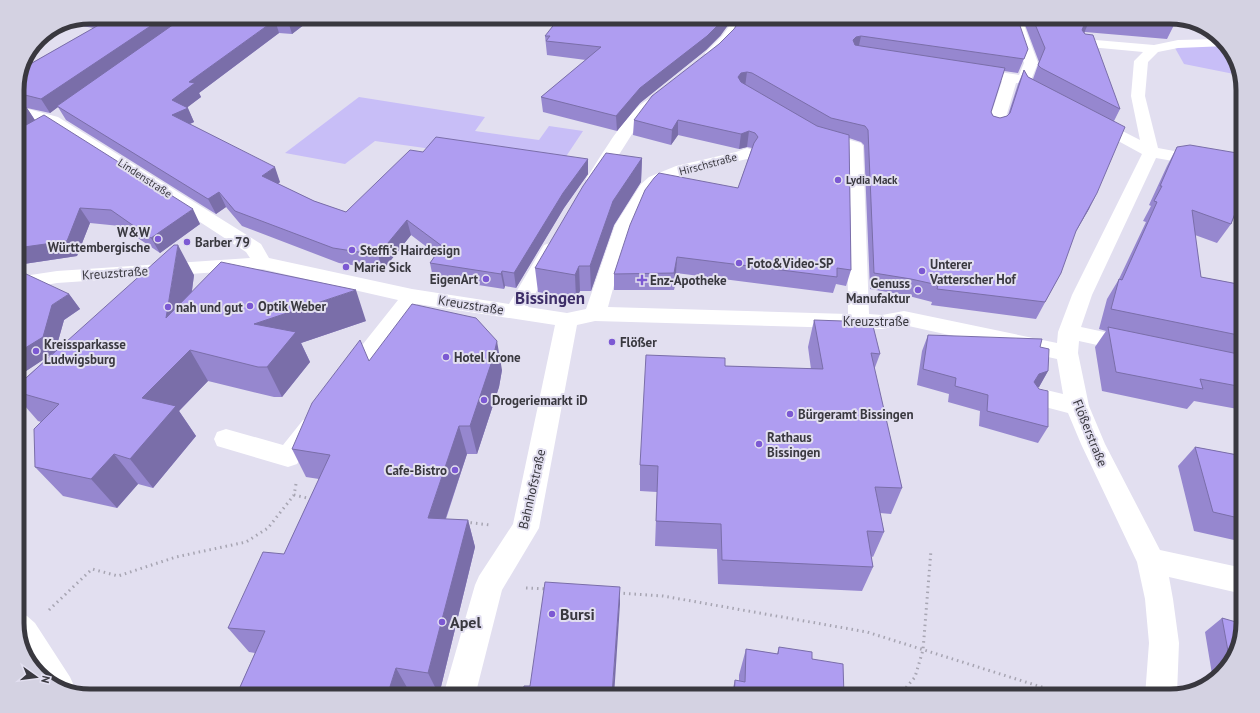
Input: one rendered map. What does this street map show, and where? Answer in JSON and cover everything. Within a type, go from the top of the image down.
[{"type":"street","points":[[702,62],[727,40],[737,24]]},
{"type":"street","points":[[996,128],[1017,79],[1031,63],[1017,24]]},
{"type":"street","points":[[1084,43],[1154,49],[1178,44],[1215,43]]},
{"type":"street","points":[[1068,342],[1082,296],[1152,152],[1138,96],[1141,61],[1154,49]]},
{"type":"street","points":[[957,70],[1017,79],[1028,87],[1055,101]]},
{"type":"street","points":[[587,191],[609,159],[613,148],[646,107],[665,93]]},
{"type":"street","name":"Lindenstraße","points":[[24,112],[60,115],[254,248],[262,263]]},
{"type":"street","points":[[35,131],[60,115]]},
{"type":"street","points":[[1083,116],[1152,152],[1215,164]]},
{"type":"street","points":[[809,131],[821,137],[855,146],[859,322]]},
{"type":"street","name":"Hirschstraße","points":[[595,314],[624,225],[647,188],[655,181],[682,170],[741,156],[747,153]]},
{"type":"street","points":[[515,312],[558,237]]},
{"type":"street","name":"Kreuzstraße","points":[[24,283],[57,277],[262,263],[412,296],[567,320],[595,314],[859,322],[882,322],[904,318],[1068,342],[1145,348]]},
{"type":"street","points":[[336,395],[412,296]]},
{"type":"street","name":"Bahnhofstraße","points":[[461,689],[489,585],[526,528],[567,320]]},
{"type":"street","name":"Flößerstraße","points":[[1068,342],[1077,406],[1093,444],[1151,561],[1159,599],[1164,643],[1161,689]]},
{"type":"street","points":[[1038,397],[1077,406]]},
{"type":"street","points":[[226,439],[288,457],[321,414]]},
{"type":"street","points":[[1151,561],[1236,579]]},
{"type":"street","points":[[25,636],[51,676]]},
{"type":"path","points":[[24,408],[32,403]]},
{"type":"path","points":[[24,626],[92,569],[118,576],[176,557],[246,542],[269,528],[294,495]]},
{"type":"path","points":[[302,497],[319,500]]},
{"type":"path","points":[[458,520],[476,523]]},
{"type":"path","points":[[906,689],[915,677],[923,650],[931,550]]},
{"type":"path","points":[[489,585],[552,589]]},
{"type":"path","points":[[616,593],[663,596],[866,632],[1048,689]]},
{"type":"shaded area","points":[[1214,42],[1225,54],[1234,74],[1184,64],[1175,48]]},
{"type":"shaded area","points":[[359,97],[485,117],[475,131],[539,140],[549,126],[583,131],[559,167],[375,141],[345,164],[285,153]]},
{"type":"building","points":[[100,24],[154,24],[41,99],[24,95],[26,73],[30,63]]},
{"type":"building","points":[[174,24],[269,24],[189,82],[195,83],[172,100],[188,108],[172,115],[275,167],[262,176],[314,201],[346,212],[410,150],[423,152],[436,137],[588,159],[563,193],[514,273],[502,271],[501,274],[430,263],[442,246],[407,220],[378,255],[333,248],[235,211],[219,192],[208,199],[57,106]]},
{"type":"building","points":[[554,24],[719,24],[707,36],[640,88],[616,116],[541,97],[601,47],[546,41],[550,36],[545,36]]},
{"type":"building","points":[[737,24],[1019,24],[1028,49],[1024,59],[861,36],[856,37],[853,40],[855,45],[1005,68],[991,112],[993,116],[1000,118],[1007,116],[1010,113],[1024,70],[1028,77],[1125,127],[1097,193],[1076,231],[1061,273],[1045,302],[937,289],[938,285],[874,273],[868,130],[865,126],[831,118],[752,73],[747,72],[741,73],[738,77],[741,82],[817,126],[849,135],[851,270],[837,268],[837,277],[677,257],[674,273],[614,274],[630,225],[645,190],[659,173],[738,188],[754,143],[758,137],[755,133],[749,131],[741,134],[678,120],[672,130],[634,120],[652,96],[719,44]]},
{"type":"building","points":[[1035,24],[1088,24],[1084,25],[1082,30],[1085,34],[1093,35],[1120,109],[1041,68],[1038,65],[1045,48]]},
{"type":"building","points":[[44,115],[193,209],[151,238],[111,210],[80,208],[67,241],[24,247],[24,126]]},
{"type":"building","points":[[1190,145],[1236,153],[1236,211],[1231,224],[1192,210],[1201,277],[1236,284],[1236,335],[1111,309],[1119,279],[1122,280],[1157,202],[1154,201],[1162,186],[1160,186],[1177,147]]},
{"type":"building","points":[[606,153],[642,158],[613,201],[590,266],[579,266],[575,275],[535,268],[583,186]]},
{"type":"building","points":[[174,245],[178,245],[166,318],[221,262],[356,290],[254,324],[296,332],[267,367],[258,367],[190,350],[142,398],[176,406],[130,459],[114,454],[91,479],[35,467],[34,429],[59,404],[24,394],[24,380]]},
{"type":"building","points":[[24,273],[69,294],[52,305],[43,337],[24,349]]},
{"type":"building","points":[[412,304],[476,318],[497,341],[493,358],[470,426],[459,426],[428,518],[468,520],[428,673],[396,668],[389,689],[239,689],[265,631],[228,628],[263,552],[284,554],[330,455],[292,449],[312,403],[360,340],[369,361]]},
{"type":"building","name":"Rathaus Bissingen","points":[[814,320],[872,322],[880,354],[871,353],[902,488],[875,487],[884,532],[867,531],[873,567],[722,560],[721,524],[656,521],[658,466],[640,465],[646,355],[725,358],[725,366],[823,369]]},
{"type":"building","points":[[1108,327],[1236,354],[1236,386],[1200,379],[1203,389],[1116,372]]},
{"type":"building","points":[[928,335],[1042,339],[1040,347],[1049,349],[1048,371],[1039,374],[1034,382],[1039,389],[1048,391],[1048,427],[987,411],[988,395],[955,386],[956,378],[923,369]]},
{"type":"building","points":[[1195,447],[1236,455],[1236,517],[1213,512]]},
{"type":"building","points":[[545,582],[620,587],[612,689],[523,689],[524,686],[530,686]]},
{"type":"building","points":[[1222,618],[1236,622],[1234,640],[1228,653]]},
{"type":"building","points":[[779,647],[812,652],[812,659],[843,664],[844,689],[734,689],[735,680],[745,682],[746,649],[778,654]]},
{"type":"place","name":"Lydia Mack","points":[[838,180]]},
{"type":"place","name":"W&W Württembergische","points":[[158,239]]},
{"type":"place","name":"Barber 79","points":[[187,242]]},
{"type":"place","name":"Steffi's Hairdesign","points":[[352,250]]},
{"type":"place","name":"Foto&Video-SP","points":[[739,263]]},
{"type":"place","name":"Marie Sick","points":[[346,267]]},
{"type":"place","name":"Unterer Vatterscher Hof","points":[[922,271]]},
{"type":"place","name":"EigenArt","points":[[486,279]]},
{"type":"place","name":"Enz-Apotheke","points":[[642,280]]},
{"type":"place","name":"Genuss Manufaktur","points":[[918,290]]},
{"type":"place","name":"Optik Weber","points":[[250,306]]},
{"type":"place","name":"nah und gut","points":[[168,307]]},
{"type":"place","name":"Flößer","points":[[612,342]]},
{"type":"place","name":"Kreissparkasse Ludwigsburg","points":[[36,351]]},
{"type":"place","name":"Hotel Krone","points":[[446,357]]},
{"type":"place","name":"Drogeriemarkt iD","points":[[484,400]]},
{"type":"place","name":"Bürgeramt Bissingen","points":[[790,414]]},
{"type":"place","name":"Rathaus Bissingen","points":[[759,444]]},
{"type":"place","name":"Cafe-Bistro","points":[[455,470]]},
{"type":"place","name":"Bursi","points":[[552,614]]},
{"type":"place","name":"Apel","points":[[442,622]]},
{"type":"district","name":"Bissingen","points":[[550,298]]}]
